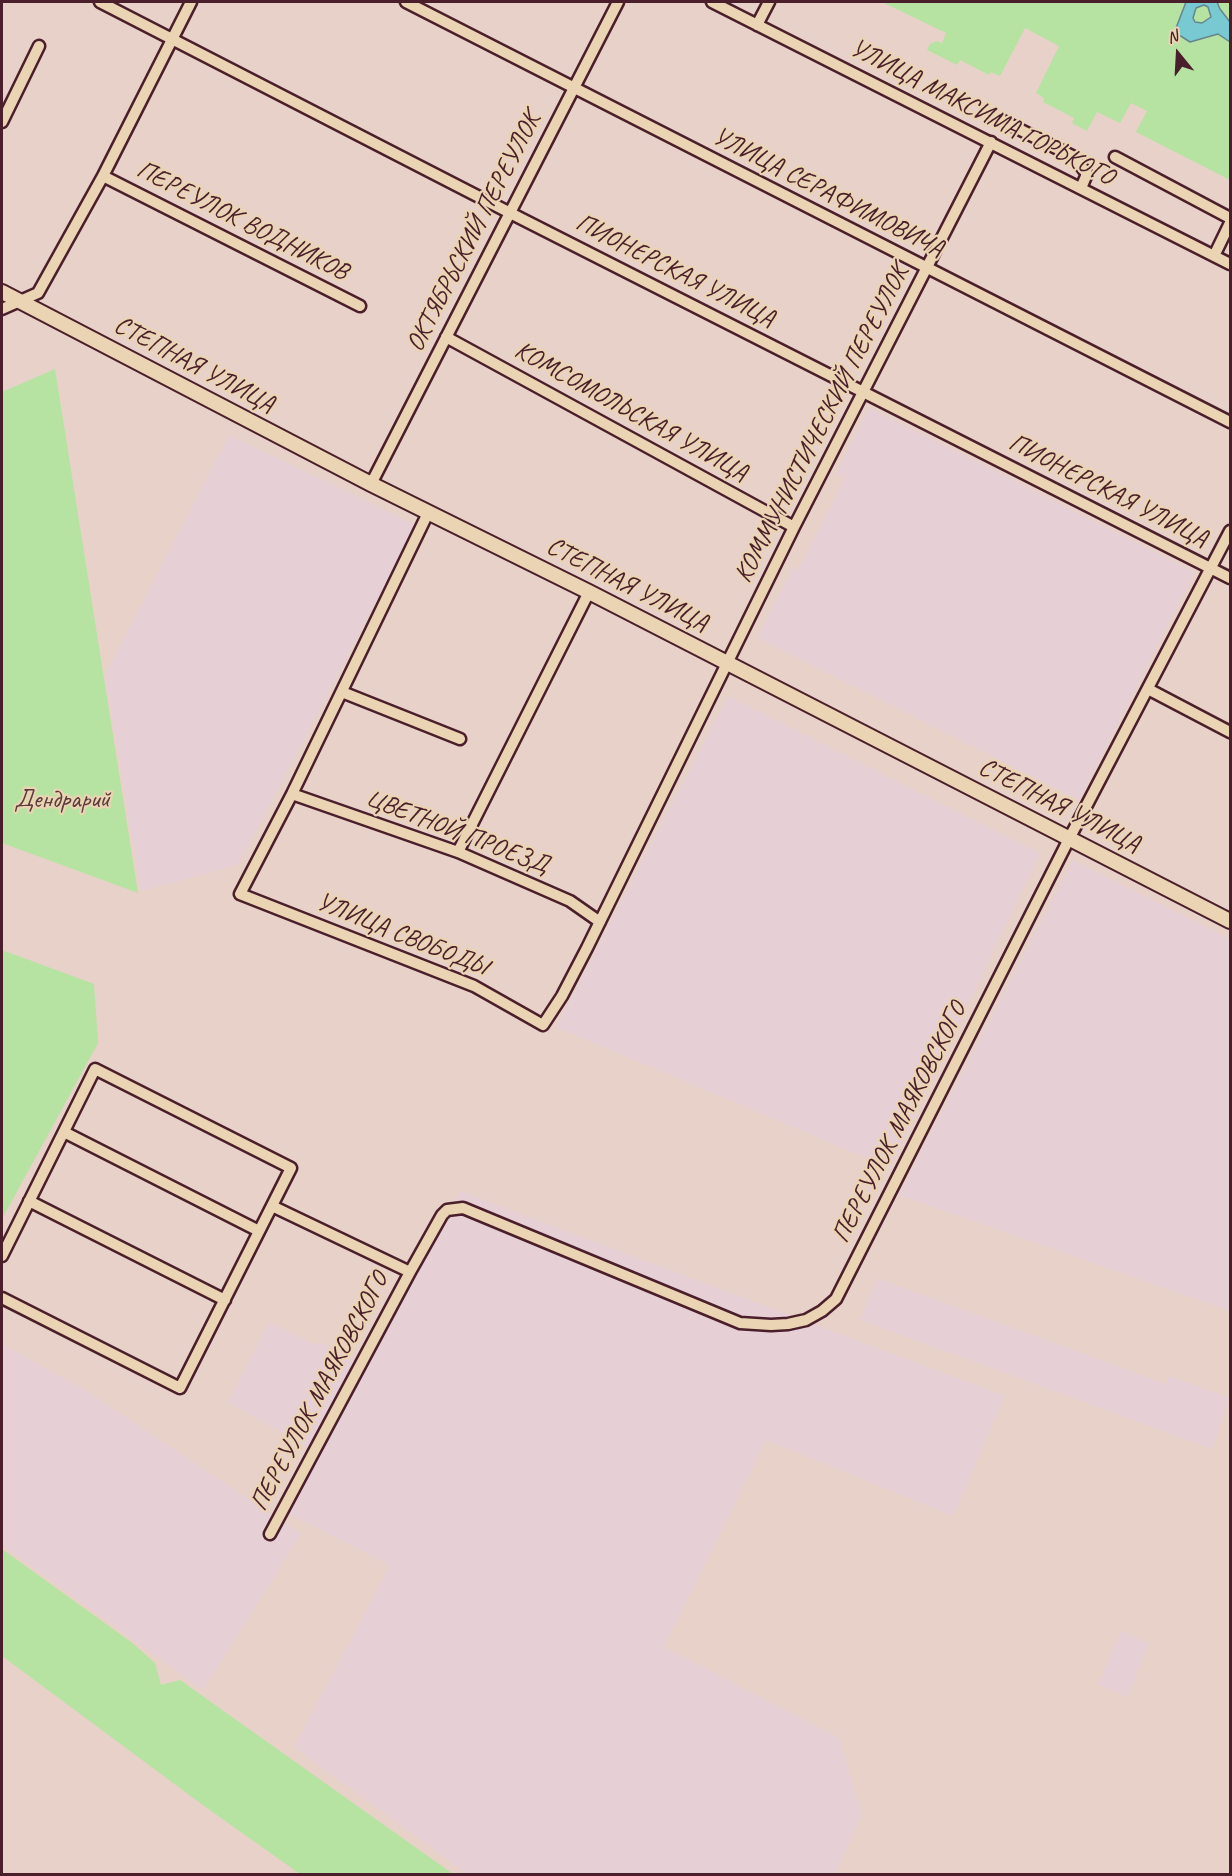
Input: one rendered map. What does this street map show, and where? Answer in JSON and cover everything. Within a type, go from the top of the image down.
[{"type":"main road","name":"СТЕПНАЯ УЛИЦА","points":[[2,292],[371,484],[589,592],[1230,921]]},
{"type":"street","name":"ПИОНЕРСКАЯ УЛИЦА","points":[[100,2],[115,5],[173,39],[511,213],[1230,578]]},
{"type":"street","points":[[2,309],[38,293],[103,176],[191,2]]},
{"type":"street","name":"УЛИЦА СЕРАФИМОВИЧА","points":[[406,2],[1230,422]]},
{"type":"street","name":"ОКТЯБРЬСКИЙ ПЕРЕУЛОК","points":[[371,484],[618,2]]},
{"type":"street","name":"УЛИЦА МАКСИМА ГОРЬКОГО","points":[[712,2],[1230,264]]},
{"type":"street","points":[[757,25],[769,2]]},
{"type":"street","points":[[2,122],[39,46]]},
{"type":"street","points":[[1004,121],[1074,157],[1087,174],[1081,188]]},
{"type":"street","name":"КОММУНИСТИЧЕСКИЙ ПЕРЕУЛОК","points":[[543,1025],[562,996],[600,922],[794,527],[991,142]]},
{"type":"street","points":[[1115,157],[1230,218]]},
{"type":"street","name":"ПЕРЕУЛОК ВОДНИКОВ","points":[[103,176],[360,306]]},
{"type":"street","points":[[1214,256],[1230,223]]},
{"type":"street","name":"КОМСОМОЛЬСКАЯ УЛИЦА","points":[[446,337],[794,527]]},
{"type":"street","points":[[292,794],[428,513]]},
{"type":"street","name":"ПЕРЕУЛОК МАЯКОВСКОГО","points":[[270,1534],[410,1272],[447,1210],[463,1208],[740,1323],[788,1324],[806,1320],[822,1311],[836,1299],[1069,839],[1230,531]]},
{"type":"street","points":[[458,852],[589,592]]},
{"type":"street","points":[[1148,689],[1230,732]]},
{"type":"street","points":[[342,692],[460,739]]},
{"type":"street","name":"ЦВЕТНОЙ ПРОЕЗД","points":[[292,794],[458,852],[570,901],[600,922]]},
{"type":"street","name":"УЛИЦА СВОБОДЫ","points":[[292,794],[240,894],[474,986],[543,1025]]},
{"type":"street","points":[[2,1256],[95,1070],[291,1168],[180,1388],[2,1298]]},
{"type":"street","points":[[64,1132],[260,1231]]},
{"type":"street","points":[[29,1201],[225,1300]]},
{"type":"street","name":"ПЕРЕУЛОК МАЯКОВСКОГО","points":[[272,1206],[410,1272]]},
{"type":"shaded area","points":[[869,408],[1195,572],[1079,800],[757,638],[793,568],[798,570],[845,478],[836,473]]},
{"type":"shaded area","points":[[229,435],[416,525],[238,865],[141,891],[105,675]]},
{"type":"shaded area","points":[[728,696],[1040,853],[890,1168],[556,1027]]},
{"type":"shaded area","points":[[1073,860],[1230,939],[1230,1311],[899,1195]]},
{"type":"shaded area","points":[[460,1191],[1005,1396],[953,1516],[766,1440],[664,1647],[839,1738],[862,1815],[835,1874],[467,1874],[294,1747],[390,1565],[287,1513]]},
{"type":"shaded area","points":[[877,1278],[1166,1384],[1169,1376],[1229,1398],[1212,1449],[860,1320]]},
{"type":"shaded area","points":[[269,1322],[313,1344],[322,1343],[359,1363],[312,1450],[228,1402]]},
{"type":"shaded area","points":[[2,1344],[85,1390],[301,1534],[203,1690],[2,1545]]},
{"type":"shaded area","points":[[1121,1631],[1149,1644],[1127,1697],[1098,1685]]},
{"type":"green space","points":[[882,2],[1230,2],[1230,180],[1136,132],[1147,111],[1131,103],[1120,123],[1097,112],[1087,131],[1072,123],[1074,118],[1043,102],[1044,98],[1036,93],[1059,46],[1025,28],[1000,76],[991,72],[989,75],[960,60],[957,65],[927,50],[930,44],[937,41],[942,43],[946,33]]},
{"type":"green space","name":"Дендрарий","points":[[55,369],[138,893],[2,843],[2,392]]},
{"type":"green space","points":[[2,950],[94,984],[98,1043],[2,1219]]},
{"type":"green space","points":[[2,1549],[131,1642],[155,1663],[161,1685],[180,1680],[453,1874],[300,1874],[204,1806],[2,1656]]},
{"type":"water","points":[[1186,2],[1217,2],[1230,22],[1230,42],[1218,34],[1190,42],[1179,35],[1176,28]],"holes":[[[1204,5],[1208,7],[1211,17],[1202,23],[1195,22],[1193,18],[1196,8]]]}]
